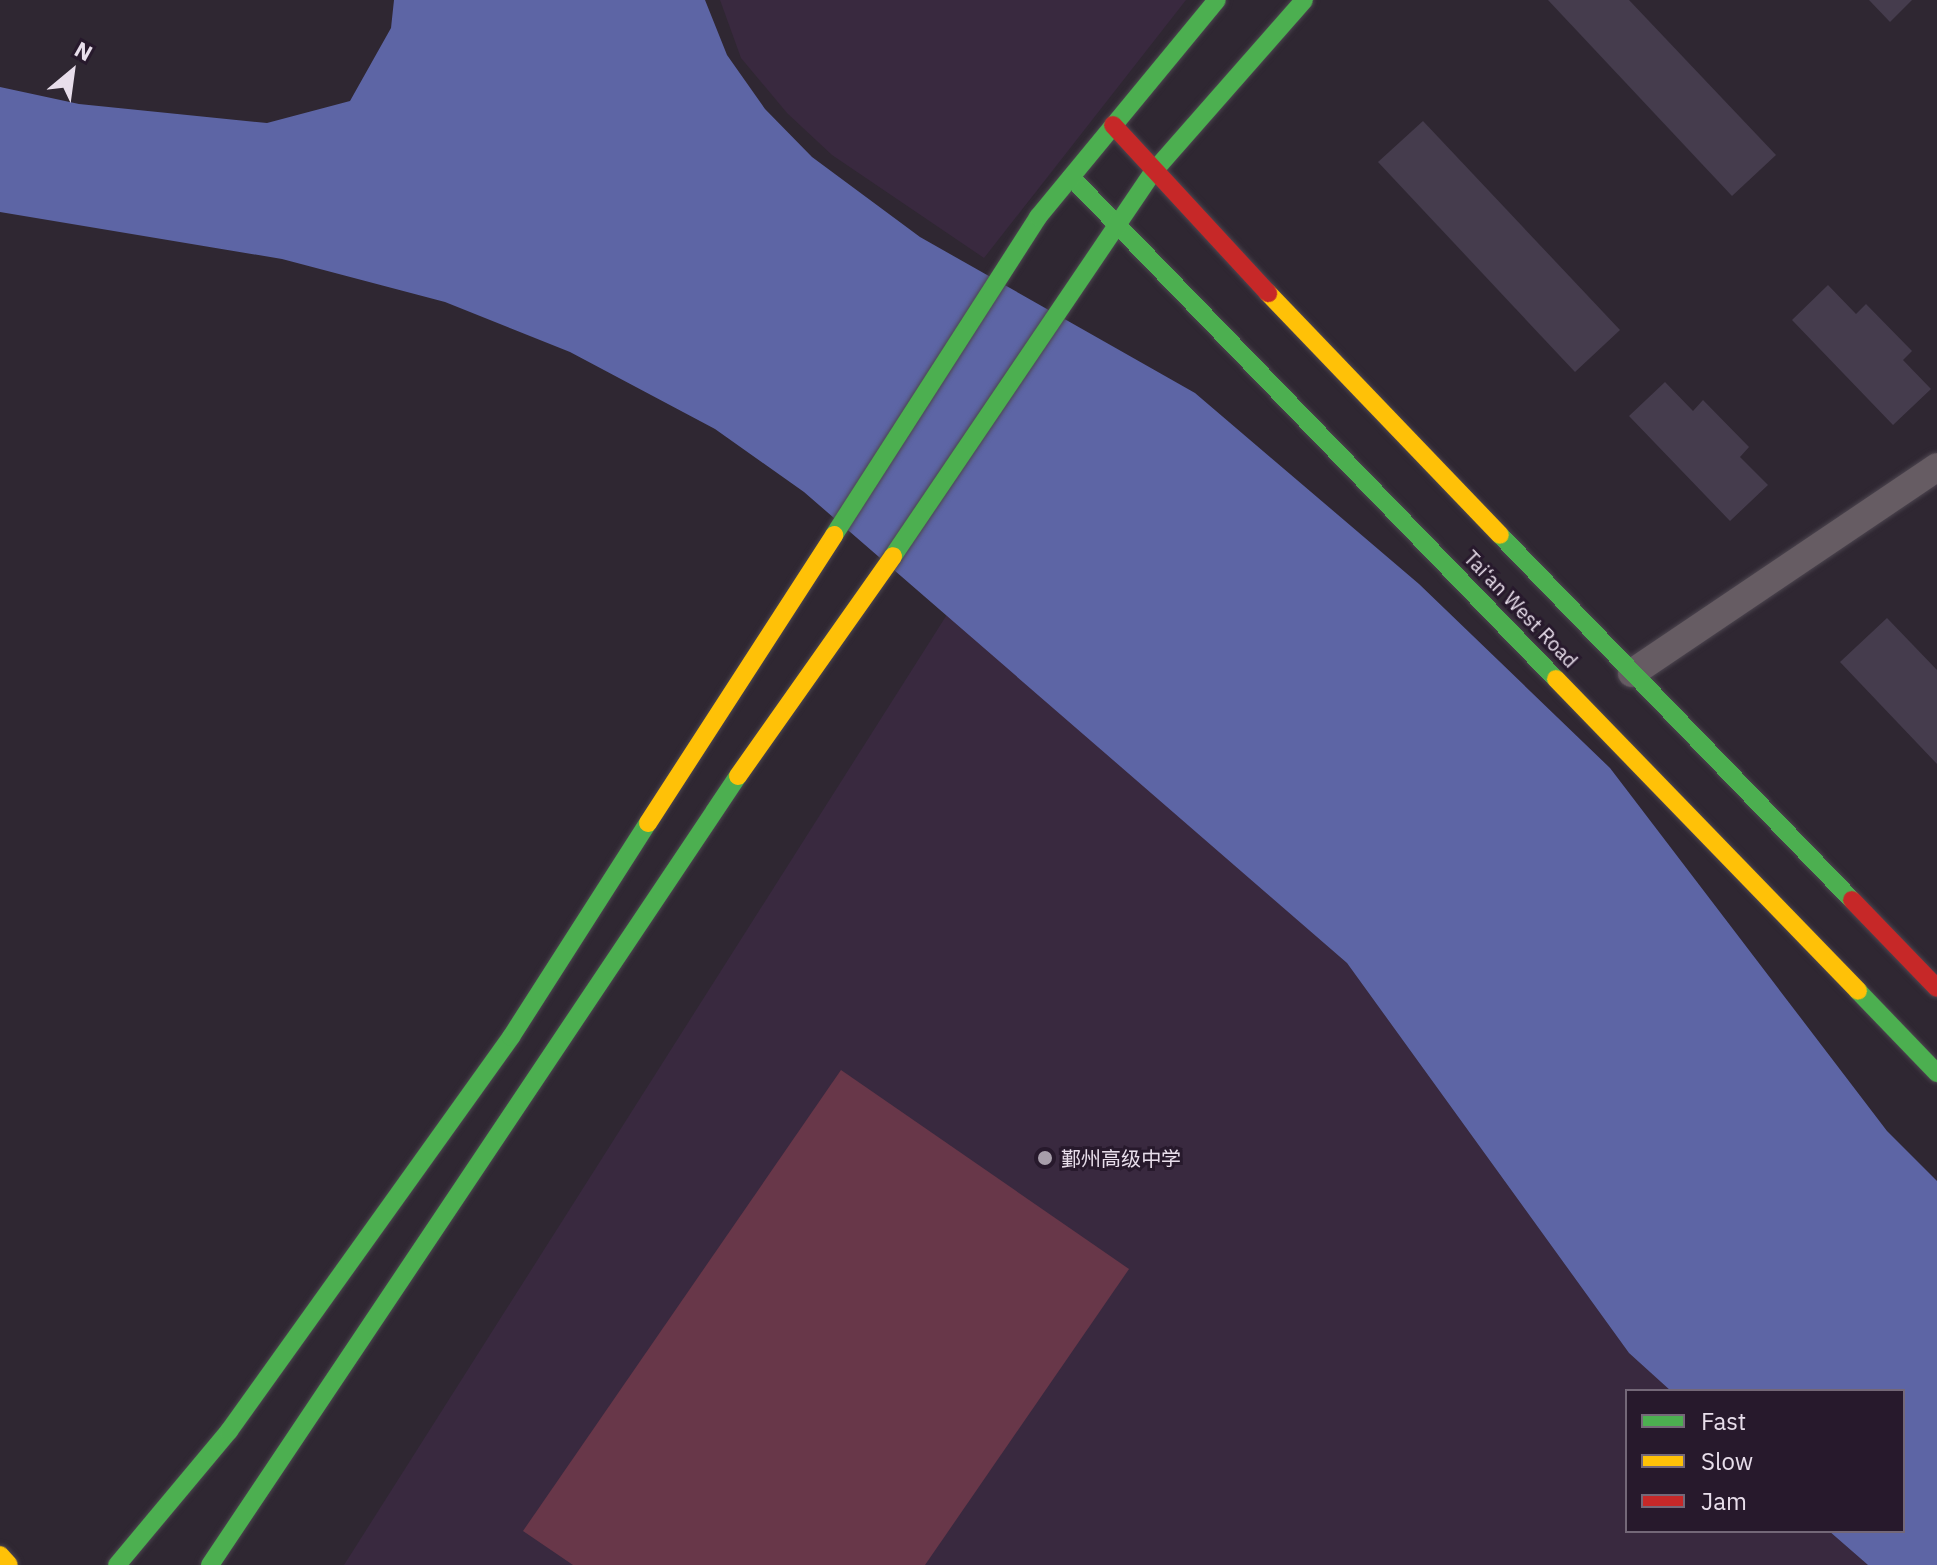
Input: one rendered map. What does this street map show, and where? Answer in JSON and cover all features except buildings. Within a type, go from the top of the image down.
[{"type":"main road","points":[[117,1565],[229,1431],[511,1037],[1008,263],[1071,177],[1217,0]]},
{"type":"main road","points":[[210,1565],[681,856],[873,586],[1154,171],[1304,0]]},
{"type":"main road","name":"Tai‘an West Road","points":[[1113,125],[1632,673],[1937,988]]},
{"type":"main road","name":"Tai‘an West Road","points":[[1071,177],[1937,1073]]},
{"type":"main road","points":[[0,1555],[9,1565]]},
{"type":"street","points":[[1632,673],[1937,467]]},
{"type":"shaded area","points":[[720,0],[1186,0],[984,258],[832,155],[787,113],[741,58]]},
{"type":"shaded area","name":"鄞州高级中学","points":[[948,613],[1347,963],[1629,1353],[1670,1389],[1625,1389],[1625,1533],[1831,1533],[1868,1565],[344,1565]]},
{"type":"shaded area","points":[[841,1070],[1129,1269],[925,1565],[573,1565],[523,1531]]},
{"type":"water","points":[[394,0],[705,0],[727,55],[765,109],[812,157],[920,237],[1195,393],[1419,584],[1610,768],[1887,1131],[1937,1181],[1937,1565],[1868,1565],[1831,1533],[1905,1533],[1905,1389],[1669,1389],[1629,1353],[1347,963],[804,492],[715,429],[570,352],[445,302],[282,259],[0,212],[0,87],[79,104],[267,123],[350,101],[391,28]]},
{"type":"traffic: fast","points":[[834,535],[1038,217],[1217,0]]},
{"type":"traffic: fast","points":[[893,556],[1154,171],[1304,0]]},
{"type":"traffic: fast","points":[[1071,177],[1556,679]]},
{"type":"traffic: fast","points":[[1500,535],[1852,900]]},
{"type":"traffic: fast","points":[[210,1565],[738,776]]},
{"type":"traffic: fast","points":[[117,1565],[229,1431],[511,1037],[648,823]]},
{"type":"traffic: fast","points":[[1858,991],[1937,1073]]},
{"type":"traffic: slow","points":[[1268,293],[1500,535]]},
{"type":"traffic: slow","points":[[648,823],[834,535]]},
{"type":"traffic: slow","points":[[738,776],[893,556]]},
{"type":"traffic: slow","points":[[1556,679],[1858,991]]},
{"type":"traffic: slow","points":[[0,1555],[9,1565]]},
{"type":"traffic: jam","points":[[1113,125],[1268,293]]},
{"type":"traffic: jam","points":[[1852,900],[1937,988]]},
{"type":"place","name":"鄞州高级中学","points":[[1045,1158]]}]
